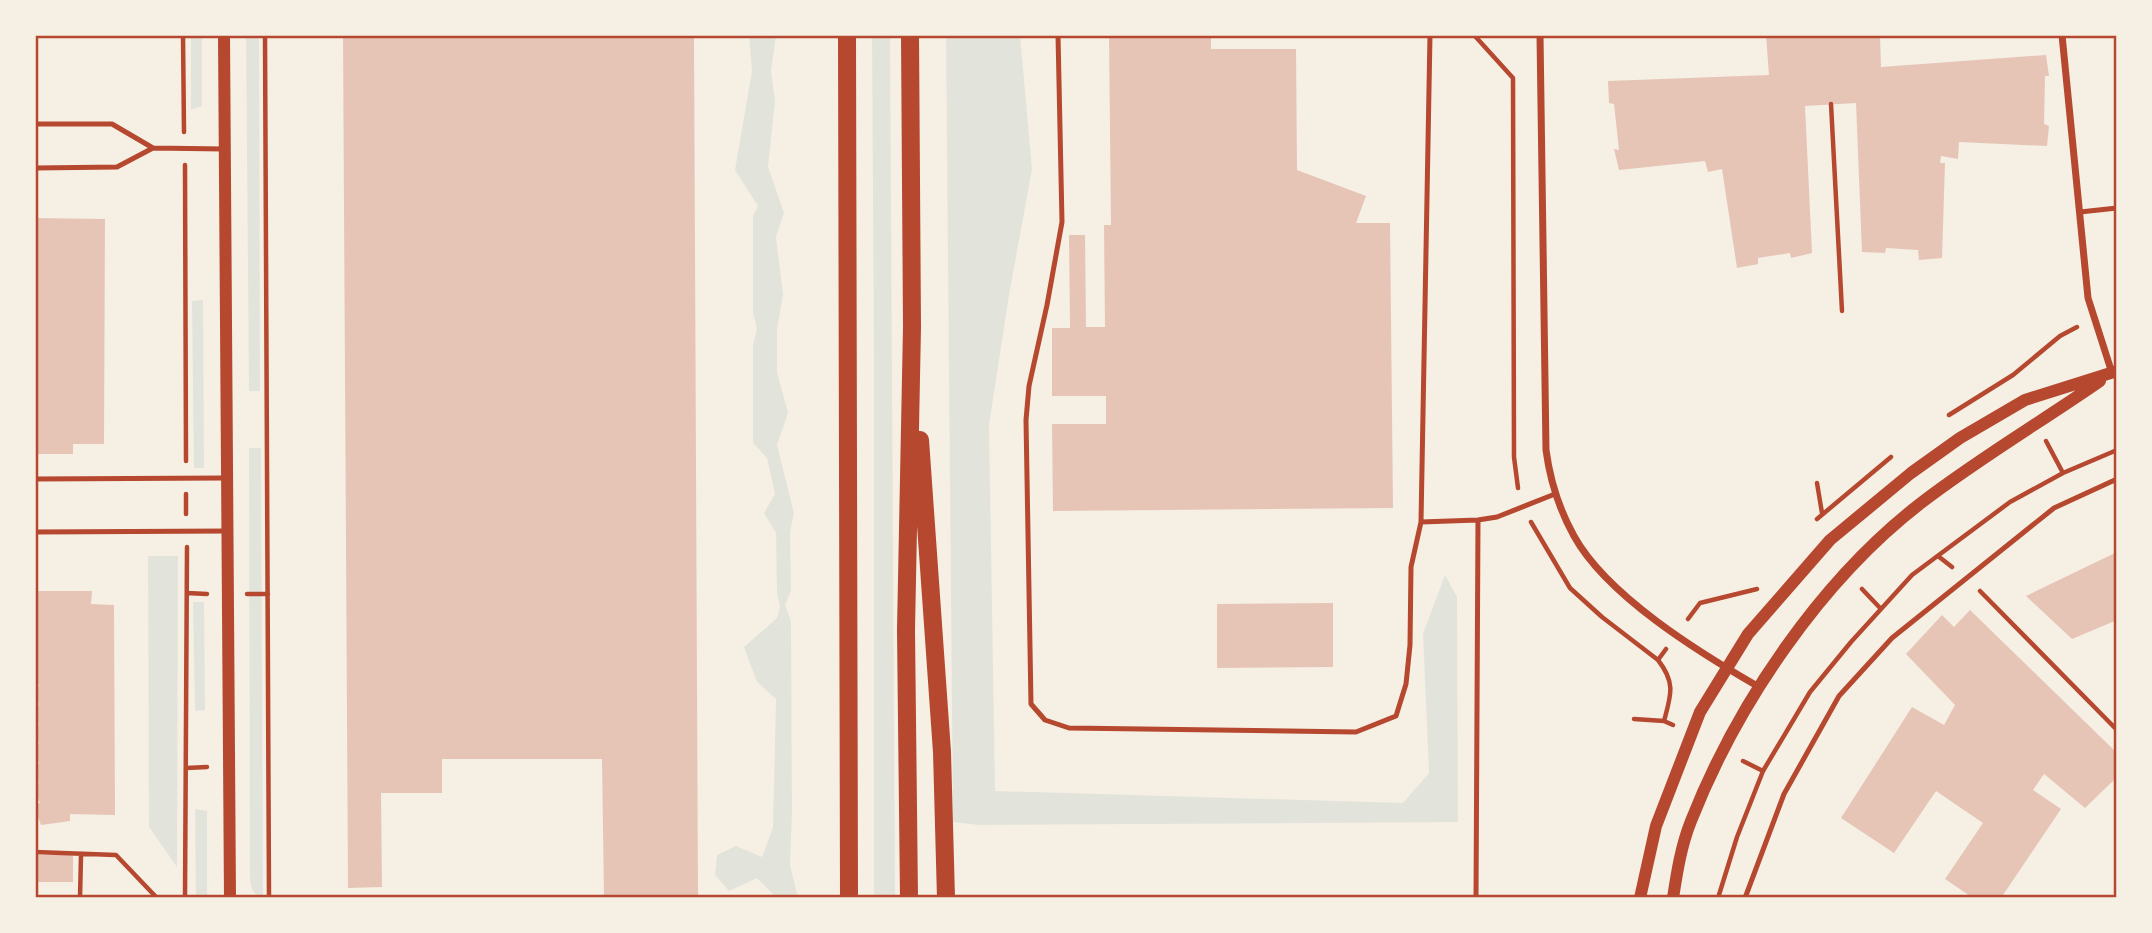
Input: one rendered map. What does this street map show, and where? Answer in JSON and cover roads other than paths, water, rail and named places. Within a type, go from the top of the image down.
[{"type":"main road","points":[[847,35],[849,898]]},
{"type":"main road","points":[[909,898],[906,630],[912,327],[910,35]]},
{"type":"main road","points":[[912,327],[942,752],[946,898]]},
{"type":"street","points":[[224,35],[230,898]]},
{"type":"street","points":[[2062,35],[2088,298],[2115,372]]},
{"type":"street","points":[[1538,37],[1546,450],[1555,494],[1574,537],[1597,568],[1643,609],[1759,687]]},
{"type":"street","points":[[1640,898],[1656,826],[1690,733],[1726,667],[1748,634],[1830,540],[1911,473],[1960,438],[2025,400],[2115,372]]},
{"type":"street","points":[[1673,898],[1690,822],[1723,750],[1785,647],[1845,574],[1919,505],[2115,372]]},
{"type":"lane","points":[[1058,35],[1062,222],[1029,386],[1026,420],[1031,704],[1045,720],[1069,728],[1356,732],[1396,716],[1406,684],[1410,645],[1411,567],[1421,522],[1430,35]]},
{"type":"lane","points":[[35,124],[112,124],[153,148]]},
{"type":"lane","points":[[35,168],[117,167],[153,148],[224,149]]},
{"type":"lane","points":[[2080,212],[2117,208]]},
{"type":"lane","points":[[35,479],[228,478]]},
{"type":"lane","points":[[1745,898],[1784,794],[1839,696],[1892,638],[2054,508],[2117,479]]},
{"type":"lane","points":[[1421,522],[1478,520],[1504,514],[1555,494]]},
{"type":"lane","points":[[1476,898],[1478,520]]},
{"type":"lane","points":[[35,532],[228,531]]}]
